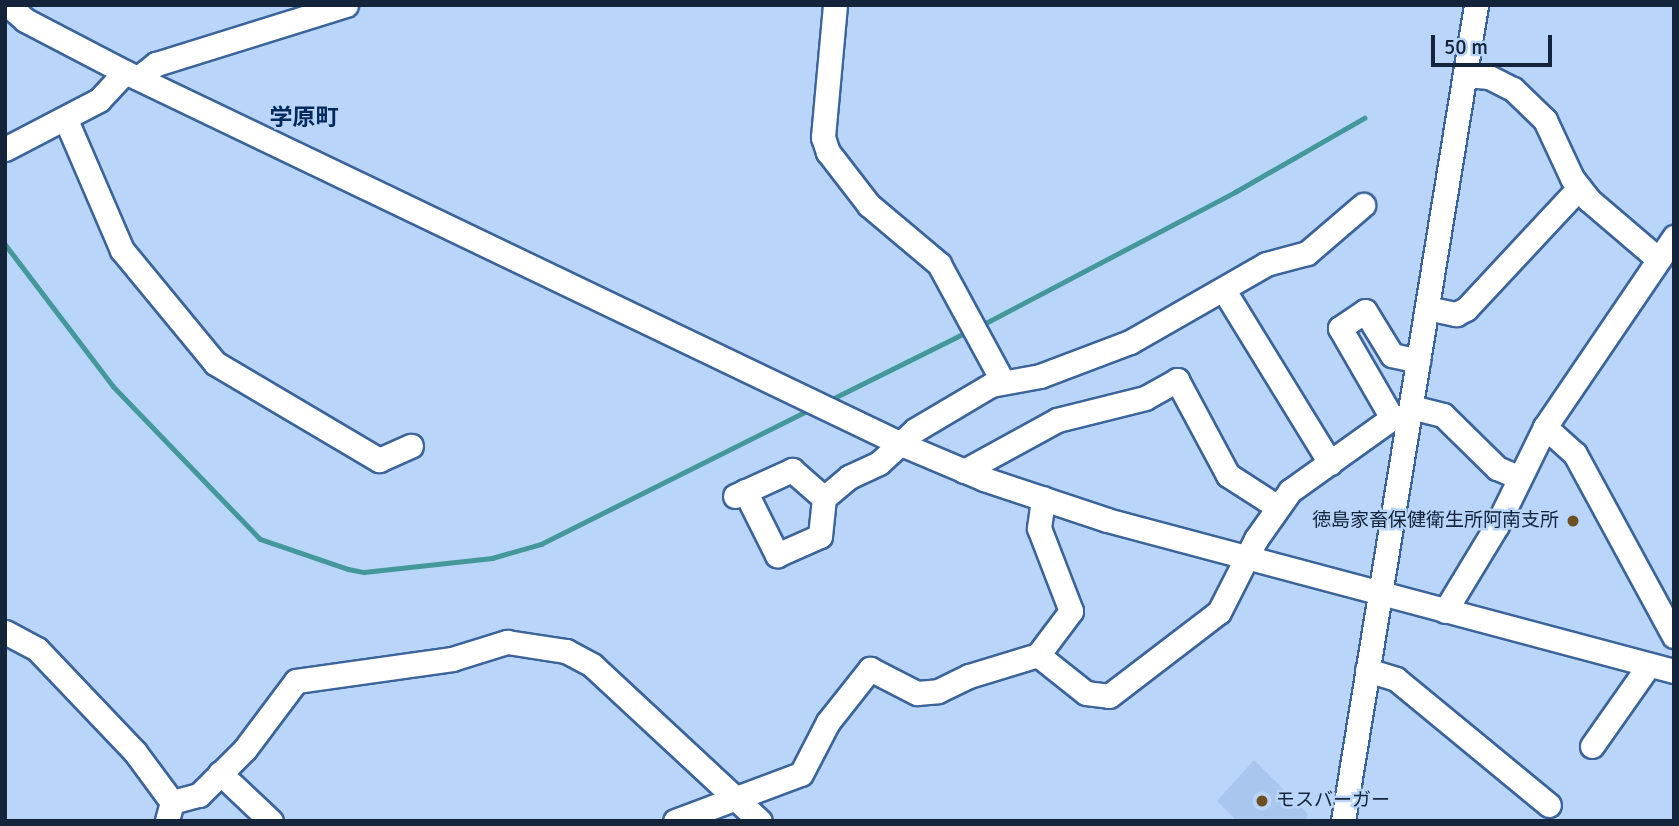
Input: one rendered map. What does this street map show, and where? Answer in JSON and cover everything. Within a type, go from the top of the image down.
[{"type":"street","points":[[8,5],[25,20],[132,75],[901,444],[964,471],[1043,499],[1247,558],[1674,671]]},
{"type":"street","points":[[6,144],[66,120],[132,75],[156,64],[346,5]]},
{"type":"street","points":[[835,5],[823,137],[828,152],[869,205],[939,264],[1003,382]]},
{"type":"street","points":[[1343,821],[1404,415],[1418,362],[1476,5]]},
{"type":"street","points":[[1465,75],[1503,83],[1545,120],[1579,188],[1636,244],[1657,258]]},
{"type":"street","points":[[66,120],[122,250],[215,363],[379,460],[411,446]]},
{"type":"street","points":[[1427,308],[1448,314],[1466,309],[1579,188]]},
{"type":"street","points":[[824,498],[792,470],[740,493],[777,555],[820,536],[824,498],[901,444],[915,430],[1003,382],[1080,363],[1130,342],[1225,292],[1266,264],[1307,253],[1363,205]]},
{"type":"street","points":[[1446,611],[1497,525],[1518,477],[1545,427],[1657,258],[1674,237]]},
{"type":"street","points":[[1225,292],[1330,463]]},
{"type":"street","points":[[1404,415],[1340,328],[1365,311],[1392,355],[1418,362]]},
{"type":"street","points":[[964,471],[1057,420],[1145,398],[1177,380],[1228,475],[1276,506]]},
{"type":"street","points":[[1038,655],[1086,693],[1110,696],[1219,612],[1276,506],[1330,463],[1404,415],[1443,415],[1497,468],[1518,477]]},
{"type":"street","points":[[1545,427],[1575,454],[1674,636]]},
{"type":"street","points":[[675,821],[736,799],[807,768],[828,722],[870,669],[917,693],[937,691],[969,676],[1038,655],[1071,611],[1039,528],[1043,499]]},
{"type":"street","points":[[5,632],[37,649],[135,752],[169,811],[199,795],[286,699],[296,681],[452,659],[508,642],[566,650],[592,665],[760,821]]},
{"type":"street","points":[[1592,746],[1649,665]]},
{"type":"street","points":[[1367,670],[1396,679],[1549,805]]},
{"type":"street","points":[[220,773],[271,821]]},
{"type":"shaded area","points":[[1254,760],[1308,814],[1305,821],[1237,821],[1217,801]]},
{"type":"waterway","points":[[980,326],[1235,192],[1364,118]]},
{"type":"waterway","points":[[5,244],[113,386],[260,539],[348,569],[364,572],[492,558],[541,544],[809,410]]},
{"type":"waterway","points":[[830,400],[969,331]]},
{"type":"place","name":"徳島家畜保健衛生所阿南支所","points":[[1573,521]]},
{"type":"place","name":"モスバーガー","points":[[1262,801]]},
{"type":"district","name":"学原町","points":[[304,118]]}]
